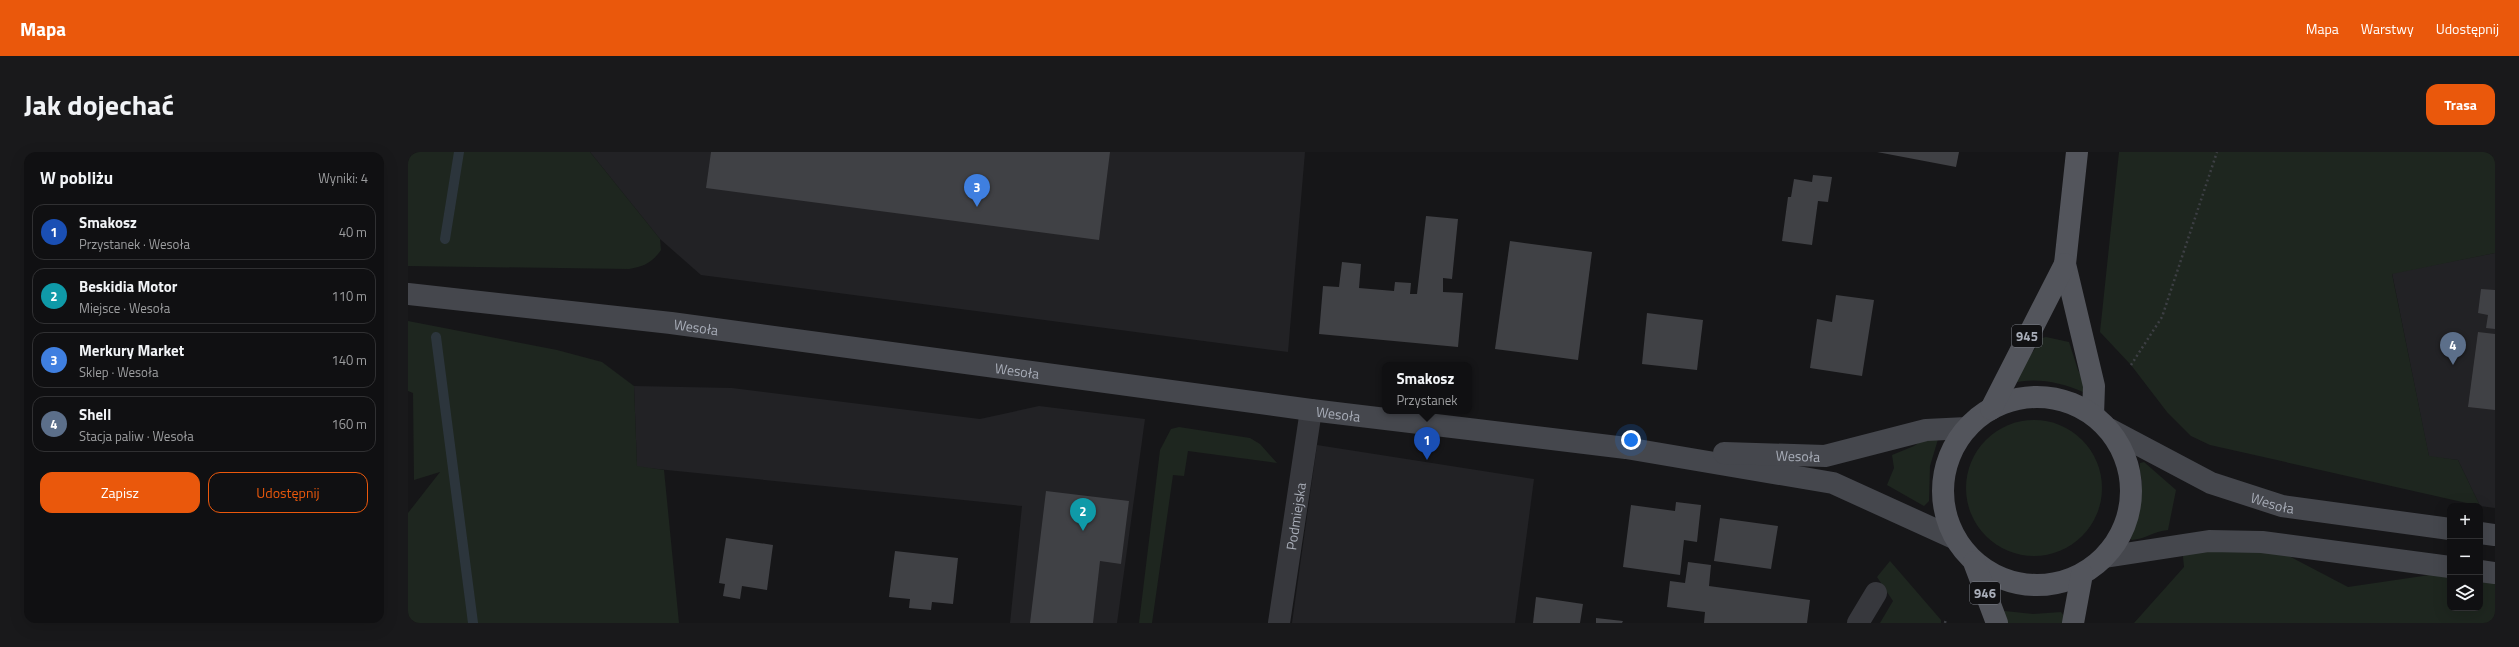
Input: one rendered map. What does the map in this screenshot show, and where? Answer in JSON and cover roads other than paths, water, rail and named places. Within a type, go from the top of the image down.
[{"type":"main road","name":"945","points":[[2077,152],[2065,264],[2094,386],[2093,415]]},
{"type":"main road","name":"945","points":[[1991,408],[2065,264]]},
{"type":"main road","name":"Wesoła","points":[[408,294],[671,323],[1311,410],[1626,448],[1833,483],[1956,539]]},
{"type":"main road","points":[[2039,397],[2053,398],[2074,404],[2093,415],[2109,429],[2123,453],[2131,479],[2130,508],[2121,534],[2105,557],[2082,574],[2055,584],[2026,585],[1999,578],[1974,562],[1956,539],[1945,511],[1943,481],[1951,452],[1967,428],[1991,408],[2011,400],[2039,397]]},
{"type":"main road","name":"Wesoła","points":[[1626,448],[1825,456],[1926,430],[1967,428]]},
{"type":"main road","name":"Wesoła","points":[[2109,429],[2211,483],[2282,506],[2447,529]]},
{"type":"main road","points":[[2483,533],[2495,535]]},
{"type":"main road","points":[[2105,557],[2209,541],[2262,542],[2447,567]]},
{"type":"main road","name":"946","points":[[1974,562],[1997,623]]},
{"type":"main road","points":[[2483,571],[2495,573]]},
{"type":"main road","points":[[2073,623],[2082,574]]},
{"type":"street","name":"Podmiejska","points":[[1279,623],[1311,410]]},
{"type":"street","points":[[1858,623],[1876,593]]},
{"type":"waterway","points":[[445,239],[459,152]]},
{"type":"waterway","points":[[436,337],[473,623]]},
{"type":"place","name":"Merkury Market","points":[[977,207]]},
{"type":"place","name":"Shell","points":[[2453,365]]},
{"type":"place","name":"Smakosz","points":[[1427,460]]},
{"type":"place","name":"Beskidia Motor","points":[[1083,531]]}]
